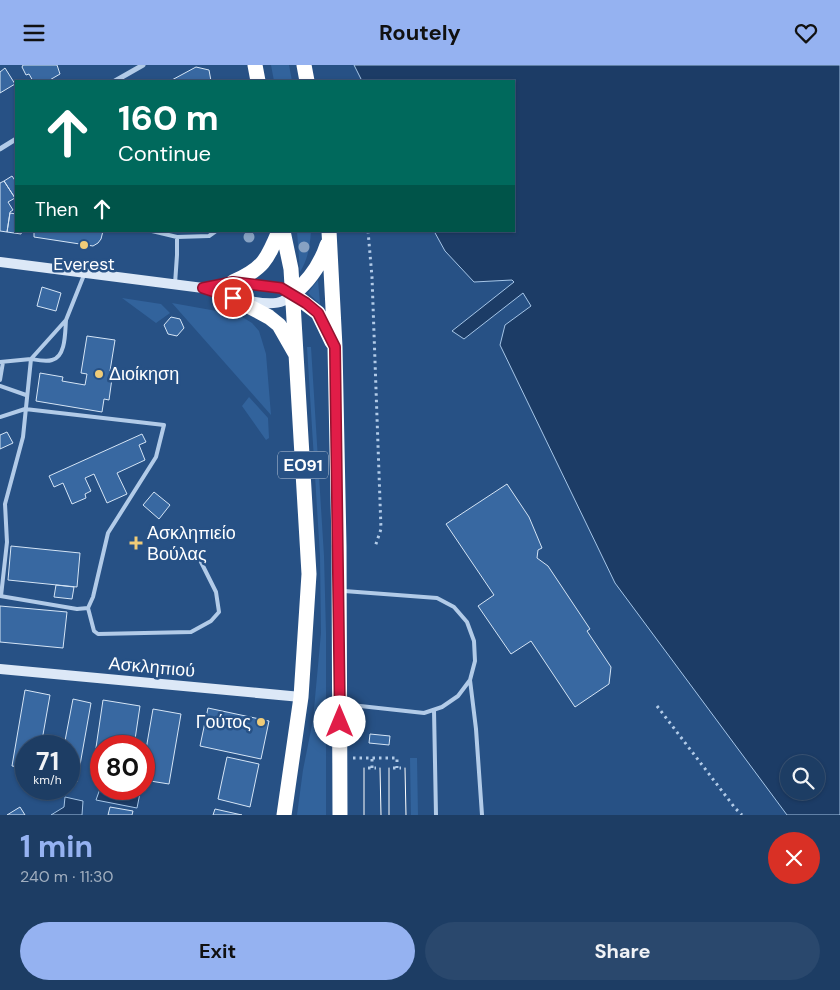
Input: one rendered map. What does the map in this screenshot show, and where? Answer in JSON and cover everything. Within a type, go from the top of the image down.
[{"type":"highway","points":[[255,65],[258,80]]},
{"type":"highway","points":[[304,65],[307,80]]},
{"type":"highway","points":[[233,282],[250,275],[262,265],[278,232]]},
{"type":"highway","name":"ΕΟ91","points":[[283,232],[291,269],[293,294],[308,574],[302,697],[284,815]]},
{"type":"highway","points":[[329,235],[322,261],[305,284],[293,294],[318,313],[335,347]]},
{"type":"highway","name":"ΕΟ91","points":[[329,235],[335,347],[340,815]]},
{"type":"highway","points":[[233,298],[269,317],[279,325],[297,357]]},
{"type":"street","points":[[117,80],[143,65]]},
{"type":"street","points":[[0,149],[15,140]]},
{"type":"street","points":[[0,262],[203,288],[233,298],[266,303],[282,301],[293,294]]},
{"type":"street","points":[[203,288],[233,282],[281,288],[293,294]]},
{"type":"street","name":"Ασκληπιού","points":[[0,669],[302,697]]},
{"type":"lane","points":[[156,232],[176,237],[209,236],[215,232]]},
{"type":"lane","points":[[175,284],[176,237]]},
{"type":"lane","points":[[0,380],[2,362],[31,359],[52,361],[58,357],[62,350],[66,320],[85,273]]},
{"type":"lane","points":[[66,320],[31,359],[23,437],[5,504],[7,542],[0,596],[76,609],[88,608]]},
{"type":"lane","points":[[0,386],[26,395]]},
{"type":"lane","points":[[0,417],[25,409],[164,425],[156,457],[108,533],[93,597],[88,608],[94,631],[98,634],[191,632],[211,621],[219,612],[216,591],[197,554]]},
{"type":"lane","points":[[0,507],[5,504]]},
{"type":"lane","points":[[339,591],[437,597],[454,607],[467,623],[474,641],[475,661],[470,679],[458,696],[434,710],[424,713],[340,704]]},
{"type":"lane","points":[[470,679],[476,729],[482,815]]},
{"type":"lane","points":[[434,710],[436,815]]},
{"type":"path","points":[[368,232],[372,277],[381,529],[375,547]]},
{"type":"path","points":[[657,706],[742,815]]},
{"type":"path","points":[[372,757],[372,768]]},
{"type":"path","points":[[339,758],[397,757],[397,768]]},
{"type":"shaded area","points":[[271,65],[289,65],[292,80],[274,80]]},
{"type":"shaded area","points":[[354,65],[840,65],[840,815],[787,815],[615,583],[500,345],[505,325],[531,306],[523,293],[464,339],[452,331],[514,282],[512,280],[474,282],[445,251],[435,232],[515,232],[515,80],[362,80]]},
{"type":"shaded area","points":[[297,232],[311,232],[308,252],[300,272]]},
{"type":"shaded area","points":[[318,280],[320,304],[308,293]]},
{"type":"shaded area","points":[[122,298],[161,304],[170,313],[156,323]]},
{"type":"shaded area","points":[[172,303],[239,315],[252,323],[259,331],[266,354],[271,415]]},
{"type":"shaded area","points":[[307,347],[311,347],[324,556],[326,815],[297,815],[303,770],[313,720],[321,633],[320,556]]},
{"type":"shaded area","points":[[249,397],[268,418],[269,438],[266,440],[242,406]]},
{"type":"shaded area","points":[[410,758],[417,758],[418,815],[411,815]]},
{"type":"shaded area","points":[[65,800],[83,801],[82,815],[51,815],[64,807]]},
{"type":"shaded area","points":[[96,800],[139,800],[137,808]]},
{"type":"building","points":[[23,65],[57,65],[60,74],[50,80],[32,80],[29,74],[26,75],[22,67]]},
{"type":"building","points":[[196,67],[209,70],[211,80],[172,80]]},
{"type":"building","points":[[5,68],[15,84],[0,93],[0,72]]},
{"type":"building","points":[[12,176],[15,180],[15,198],[4,181]]},
{"type":"building","points":[[4,181],[15,198],[8,202],[13,210],[10,212],[7,232],[0,231],[0,183]]},
{"type":"building","points":[[10,213],[15,214],[15,232],[22,232],[21,234],[7,232]]},
{"type":"building","points":[[34,232],[103,232],[101,239],[93,246],[34,237]]},
{"type":"building","points":[[42,287],[61,293],[56,311],[37,306]]},
{"type":"building","points":[[171,317],[180,319],[184,328],[177,336],[168,334],[164,325]]},
{"type":"building","name":"Διοίκηση","points":[[87,336],[115,340],[110,371],[113,371],[109,400],[104,399],[102,412],[36,401],[40,373],[63,377],[62,381],[85,385],[87,374],[81,373]]},
{"type":"building","points":[[7,432],[13,443],[0,449],[0,435]]},
{"type":"building","points":[[142,434],[146,442],[139,445],[145,460],[117,473],[127,494],[107,503],[94,474],[85,478],[91,491],[85,494],[86,498],[72,504],[63,483],[54,487],[49,476]]},
{"type":"building","points":[[507,484],[529,517],[542,548],[538,550],[537,558],[548,566],[590,629],[587,631],[611,667],[609,684],[575,707],[531,641],[511,654],[478,606],[494,595],[446,524]]},
{"type":"building","points":[[154,492],[170,505],[159,519],[143,505]]},
{"type":"building","points":[[11,546],[80,553],[77,587],[8,580]]},
{"type":"building","points":[[56,585],[74,587],[72,599],[54,597]]},
{"type":"building","points":[[0,606],[67,612],[63,648],[0,642]]},
{"type":"building","points":[[25,690],[50,695],[43,735],[17,735]]},
{"type":"building","points":[[73,699],[91,703],[80,765],[80,735],[66,735]]},
{"type":"building","points":[[103,700],[140,706],[136,735],[98,735]]},
{"type":"building","points":[[208,708],[269,721],[261,759],[200,746]]},
{"type":"building","points":[[153,709],[181,714],[169,784],[155,782],[155,735],[148,735]]},
{"type":"building","points":[[370,734],[390,736],[389,745],[369,743]]},
{"type":"building","points":[[15,748],[15,766],[12,766]]},
{"type":"building","points":[[227,757],[259,764],[250,807],[218,799]]},
{"type":"building","points":[[20,807],[25,815],[7,815]]},
{"type":"building","points":[[110,807],[133,811],[132,815],[108,815]]},
{"type":"building","points":[[215,809],[242,815],[213,815]]},
{"type":"tram line","points":[[364,768],[364,815]]},
{"type":"tram line","points":[[380,768],[381,815]]},
{"type":"tram line","points":[[389,768],[389,815]]},
{"type":"tram line","points":[[405,768],[406,815]]},
{"type":"place","name":"Everest","points":[[84,245]]},
{"type":"place","name":"Διοίκηση","points":[[99,374]]},
{"type":"place","name":"Ασκληπιείο Βούλας","points":[[136,543]]},
{"type":"place","name":"Γούτος","points":[[261,722]]},
{"type":"route","points":[[233,298],[203,288],[233,282],[281,288],[293,294],[318,313],[335,347],[340,722]]}]
